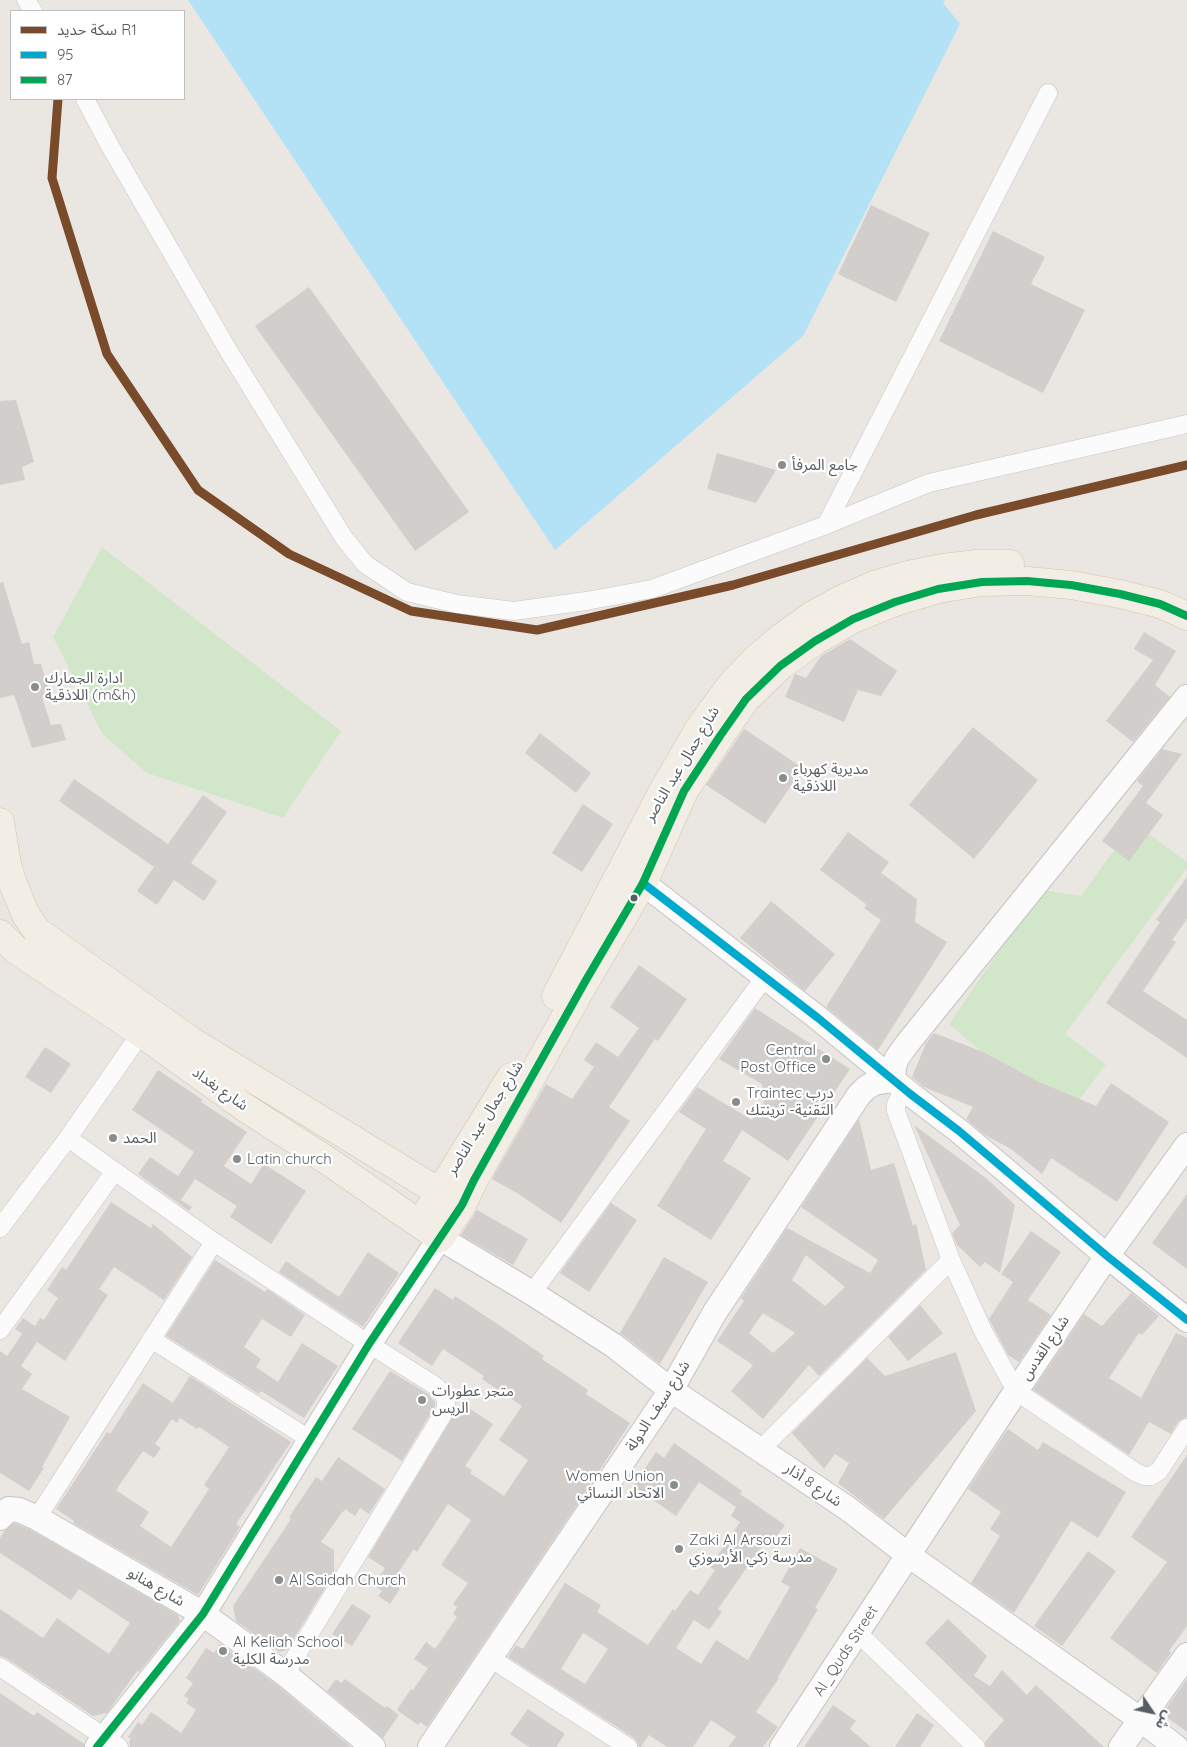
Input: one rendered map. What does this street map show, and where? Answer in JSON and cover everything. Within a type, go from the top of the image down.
[{"type":"main road","name":"شارع جمال عبد الناصر","points":[[430,1231],[438,1192],[519,1066],[663,791],[700,727],[731,685],[755,660],[782,637],[811,616],[874,585],[942,568],[977,564],[1075,568],[1126,577],[1169,590],[1187,599]]},
{"type":"main road","name":"شارع جمال عبد الناصر","points":[[430,1231],[462,1205],[474,1180],[586,980],[643,883],[684,791],[746,699],[780,666],[815,641],[854,619],[895,602],[938,589],[982,582],[1027,581],[1071,585],[1160,604],[1187,616]]},
{"type":"main road","name":"شارع بغداد","points":[[0,822],[12,882],[26,915],[37,932],[191,1041],[462,1205]]},
{"type":"main road","name":"شارع بغداد","points":[[5,941],[141,1033],[244,1107],[328,1161],[430,1231]]},
{"type":"street","points":[[826,525],[1048,93]]},
{"type":"street","points":[[86,100],[110,146],[223,341],[344,538],[365,564],[407,592],[458,604],[514,611],[652,589],[826,525],[929,483],[1187,424]]},
{"type":"street","points":[[1187,697],[907,1044],[894,1066],[903,1095],[898,1099],[896,1111],[952,1260],[983,1331],[1016,1390],[1135,1472],[1144,1476],[1151,1476],[1159,1471],[1187,1428]]},
{"type":"street","points":[[643,883],[818,1018],[959,1131],[1107,1256],[1187,1320]]},
{"type":"street","points":[[532,1293],[765,977]]},
{"type":"street","points":[[2,1220],[68,1138],[141,1033]]},
{"type":"street","name":"شارع سيف الدولة","points":[[430,1747],[671,1390],[715,1312],[859,1095],[874,1083],[884,1080],[901,1086]]},
{"type":"street","points":[[68,1138],[214,1242],[434,1385],[442,1392],[446,1399],[446,1409],[285,1674]]},
{"type":"street","name":"شارع القدس","points":[[908,1554],[1107,1256],[1187,1145]]},
{"type":"street","points":[[0,1330],[115,1171]]},
{"type":"street","points":[[0,1668],[107,1744],[203,1614],[369,1344],[430,1231]]},
{"type":"street","name":"شارع 8 أذار","points":[[430,1231],[613,1344],[671,1390],[847,1508],[1176,1747]]},
{"type":"street","points":[[37,1518],[214,1242]]},
{"type":"street","points":[[760,1450],[952,1260]]},
{"type":"street","points":[[152,1339],[310,1440]]},
{"type":"street","name":"شارع هنانو","points":[[0,1518],[9,1509],[19,1510],[37,1518],[203,1614],[285,1674],[373,1747]]},
{"type":"street","name":"Al_Quds Street","points":[[782,1747],[908,1554]]},
{"type":"street","points":[[858,1633],[976,1747]]},
{"type":"street","points":[[1122,1747],[1187,1655]]},
{"type":"street","points":[[490,1658],[628,1747]]},
{"type":"green space","points":[[102,547],[341,731],[283,818],[147,773],[103,735],[53,637]]},
{"type":"green space","points":[[1134,823],[1187,862],[1187,868],[1065,1034],[1106,1064],[1063,1122],[949,1024],[1041,890],[1081,896]]},
{"type":"water","points":[[188,0],[945,0],[943,3],[960,24],[803,336],[555,550]]},
{"type":"building","points":[[871,205],[930,233],[896,302],[838,274]]},
{"type":"building","points":[[993,231],[1045,257],[1031,284],[1085,310],[1043,393],[939,341]]},
{"type":"building","points":[[309,287],[469,512],[415,551],[255,326]]},
{"type":"building","points":[[16,400],[34,462],[22,467],[25,480],[0,485],[0,401]]},
{"type":"building","points":[[717,453],[776,470],[756,503],[707,489]]},
{"type":"building","points":[[3,582],[22,644],[29,642],[34,664],[41,664],[51,696],[42,697],[51,725],[61,724],[66,740],[32,748],[14,695],[0,698],[0,583]]},
{"type":"building","points":[[1144,632],[1176,651],[1155,685],[1170,697],[1133,742],[1106,721],[1153,660],[1134,649]]},
{"type":"building","points":[[850,639],[897,671],[881,696],[858,690],[844,722],[785,697],[795,674],[806,678],[821,656]]},
{"type":"building","points":[[973,727],[1038,780],[974,859],[909,805]]},
{"type":"building","points":[[744,729],[803,768],[765,824],[706,785]]},
{"type":"building","points":[[540,733],[591,773],[576,793],[525,753]]},
{"type":"building","points":[[1162,749],[1182,754],[1146,803],[1163,815],[1129,861],[1102,841],[1143,786],[1137,781]]},
{"type":"building","points":[[74,779],[168,844],[203,795],[227,812],[191,863],[217,881],[204,901],[174,880],[157,905],[137,891],[154,867],[59,801]]},
{"type":"building","points":[[583,804],[613,824],[582,872],[552,853]]},
{"type":"building","points":[[848,832],[889,862],[881,873],[917,899],[915,922],[947,942],[878,1050],[826,1007],[881,920],[864,908],[867,905],[820,870]]},
{"type":"building","points":[[1187,877],[1187,919],[1172,940],[1176,942],[1143,991],[1187,1020],[1187,1058],[1106,1003],[1160,922],[1156,920]]},
{"type":"building","points":[[771,901],[835,954],[805,991],[740,938]]},
{"type":"building","points":[[639,965],[687,999],[658,1041],[655,1039],[609,1107],[630,1121],[561,1223],[517,1193],[492,1179],[546,1084],[572,1099],[594,1067],[584,1060],[596,1042],[618,1057],[639,1028],[610,1007]]},
{"type":"building","points":[[755,1008],[850,1069],[788,1161],[742,1130],[723,1161],[751,1178],[711,1240],[657,1206],[706,1129],[679,1112],[697,1087],[752,1120],[764,1102],[762,1084],[719,1059]]},
{"type":"building","points":[[934,1033],[983,1052],[1039,1082],[1096,1106],[1111,1083],[1169,1122],[1117,1202],[1051,1158],[1042,1174],[1011,1149],[985,1135],[966,1119],[973,1107],[924,1087],[912,1077],[926,1043]]},
{"type":"building","points":[[45,1047],[71,1064],[51,1093],[25,1077]]},
{"type":"building","points":[[158,1070],[203,1100],[201,1102],[247,1132],[224,1166],[251,1184],[264,1164],[306,1191],[271,1244],[230,1217],[237,1206],[195,1179],[181,1200],[192,1207],[189,1211],[138,1174],[150,1157],[178,1176],[194,1152],[132,1110]]},
{"type":"building","points":[[859,1119],[871,1170],[894,1163],[913,1226],[916,1223],[926,1270],[819,1376],[809,1365],[763,1419],[731,1391],[753,1365],[717,1341],[744,1301],[741,1298],[787,1228],[870,1273],[878,1260],[801,1207]],"holes":[[[806,1255],[845,1287],[825,1306],[792,1280]],[[763,1313],[795,1333],[773,1353],[749,1333]]]},
{"type":"building","points":[[914,1125],[987,1179],[1015,1205],[1000,1273],[985,1262],[980,1267],[957,1245],[952,1233],[960,1225]]},
{"type":"building","points":[[1187,1194],[1187,1269],[1152,1243]]},
{"type":"building","points":[[111,1202],[151,1228],[153,1224],[192,1257],[164,1300],[114,1267],[99,1289],[108,1295],[65,1361],[37,1342],[21,1366],[32,1374],[22,1389],[70,1417],[42,1467],[44,1468],[29,1491],[0,1473],[0,1351],[7,1356],[22,1334],[15,1329],[23,1318],[35,1326],[40,1318],[44,1320],[58,1298],[47,1290],[62,1267],[66,1270]]},
{"type":"building","points":[[611,1203],[637,1220],[589,1292],[560,1273]]},
{"type":"building","points":[[477,1210],[528,1239],[513,1265],[461,1235]]},
{"type":"building","points":[[1031,1231],[1061,1252],[1028,1300],[1051,1315],[1019,1362],[1008,1355],[989,1319],[1013,1282],[1001,1274]]},
{"type":"building","points":[[368,1252],[399,1273],[363,1327],[279,1272],[286,1261],[339,1297]]},
{"type":"building","points":[[664,1257],[708,1282],[660,1364],[620,1333]]},
{"type":"building","points":[[215,1260],[265,1292],[267,1289],[305,1315],[291,1337],[262,1319],[244,1347],[261,1359],[256,1367],[278,1382],[302,1343],[338,1366],[304,1418],[261,1391],[259,1394],[166,1336]]},
{"type":"building","points":[[435,1288],[453,1300],[455,1296],[544,1356],[542,1359],[588,1390],[586,1394],[630,1423],[427,1727],[420,1722],[418,1725],[397,1710],[428,1668],[414,1659],[426,1642],[435,1649],[457,1617],[453,1614],[457,1607],[453,1604],[468,1583],[441,1565],[471,1520],[448,1504],[417,1552],[414,1549],[396,1576],[401,1580],[397,1586],[400,1589],[390,1604],[378,1596],[382,1591],[377,1588],[382,1580],[379,1578],[385,1568],[368,1557],[461,1403],[493,1424],[465,1466],[472,1470],[470,1473],[504,1496],[528,1460],[499,1440],[522,1406],[482,1379],[484,1376],[443,1349],[432,1366],[398,1343]]},
{"type":"building","points":[[1131,1293],[1159,1316],[1142,1335],[1139,1333],[1109,1378],[1141,1398],[1176,1333],[1187,1338],[1187,1417],[1178,1422],[1171,1434],[1149,1422],[1129,1455],[1033,1390],[1084,1314],[1102,1326]]},
{"type":"building","points":[[920,1305],[943,1333],[908,1361],[888,1337]]},
{"type":"building","points":[[956,1352],[976,1411],[884,1519],[838,1483],[849,1463],[835,1454],[824,1469],[792,1433],[867,1358],[885,1376]]},
{"type":"building","points":[[390,1371],[428,1394],[435,1402],[435,1406],[402,1461],[352,1429]]},
{"type":"building","points":[[190,1376],[291,1442],[236,1524],[240,1527],[198,1595],[73,1523],[74,1521],[56,1509],[107,1432],[110,1434],[143,1383],[173,1403]],"holes":[[[180,1418],[197,1429],[199,1427],[229,1447],[204,1485],[209,1489],[171,1547],[140,1526],[149,1512],[116,1490],[143,1451],[154,1458],[161,1448],[155,1444],[172,1419],[177,1423]]]},
{"type":"building","points":[[1008,1429],[1038,1450],[1043,1442],[1126,1492],[1098,1538],[1071,1521],[1014,1613],[971,1583],[1000,1536],[990,1529],[1001,1512],[968,1489]]},
{"type":"building","points":[[674,1443],[742,1491],[740,1494],[785,1525],[771,1544],[766,1540],[718,1609],[722,1612],[709,1630],[694,1620],[676,1648],[701,1664],[716,1640],[748,1660],[790,1587],[781,1582],[800,1548],[838,1569],[815,1608],[818,1609],[779,1678],[756,1712],[778,1727],[763,1747],[728,1747],[736,1737],[711,1720],[693,1747],[667,1747],[649,1735],[641,1747],[639,1747],[634,1738],[508,1657],[516,1645],[523,1649],[565,1583],[601,1605],[597,1612],[648,1645],[673,1609],[675,1611],[690,1590],[698,1595],[715,1570],[710,1567],[740,1522],[731,1516],[736,1507],[699,1482],[676,1516],[633,1486],[656,1452],[664,1458]],"holes":[[[583,1633],[608,1649],[585,1684],[561,1669]]]},
{"type":"building","points":[[1187,1455],[1187,1626],[1169,1651],[1171,1653],[1157,1673],[1110,1638],[1167,1562],[1131,1537]]},
{"type":"building","points":[[338,1457],[385,1489],[369,1514],[360,1508],[355,1516],[345,1509],[321,1542],[334,1550],[334,1573],[287,1650],[279,1652],[236,1621],[233,1606],[291,1519],[289,1517],[316,1477],[322,1481]]},
{"type":"building","points":[[14,1523],[31,1530],[178,1615],[180,1621],[139,1672],[137,1671],[107,1713],[93,1716],[6,1658],[0,1656],[0,1609],[43,1638],[57,1618],[109,1654],[130,1623],[79,1589],[71,1600],[0,1553],[0,1538],[5,1530]]},
{"type":"building","points":[[1088,1551],[1116,1571],[1062,1646],[1034,1626]]},
{"type":"building","points":[[352,1604],[371,1616],[352,1646],[332,1634]]},
{"type":"building","points":[[948,1619],[987,1656],[974,1676],[990,1686],[1002,1670],[1027,1695],[1036,1685],[1104,1747],[986,1747],[985,1742],[1004,1720],[925,1643]]},
{"type":"building","points":[[220,1644],[277,1685],[351,1747],[130,1747],[129,1742],[131,1739],[128,1737],[138,1722],[142,1725],[151,1712],[181,1733],[196,1710],[186,1703],[189,1699],[184,1696],[193,1683],[186,1678],[206,1648],[214,1653]]},
{"type":"building","points":[[336,1679],[341,1683],[345,1679],[385,1708],[387,1706],[399,1715],[383,1738],[327,1691]]},
{"type":"building","points":[[1187,1679],[1187,1732],[1162,1714]]},
{"type":"building","points":[[0,1693],[34,1716],[37,1712],[84,1744],[84,1747],[0,1747]]},
{"type":"building","points":[[833,1705],[856,1721],[850,1729],[871,1747],[804,1747]]},
{"type":"building","points":[[528,1709],[565,1734],[556,1747],[529,1747],[510,1734]]},
{"type":"building","points":[[917,1713],[934,1725],[920,1747],[895,1747]]},
{"type":"rail line","name":"R1","points":[[58,100],[52,178],[107,354],[198,490],[289,554],[411,611],[537,630],[733,585],[976,515],[1187,465]]},
{"type":"transit line","name":"87","points":[[97,1747],[203,1614],[369,1344],[462,1205],[474,1180],[586,980],[643,883],[684,791],[746,699],[780,666],[815,641],[853,619],[895,602],[938,589],[982,582],[1027,581],[1071,585],[1160,604],[1187,616]]},
{"type":"transit line","name":"95","points":[[643,883],[818,1018],[909,1093],[959,1131],[1107,1256],[1187,1320]]},
{"type":"place","name":"جامع المرفأ","points":[[782,465]]},
{"type":"place","name":"ادارة الجمارك اللاذقية (m&h)","points":[[35,687]]},
{"type":"place","name":"مديرية كهرباء اللاذقية","points":[[783,778]]},
{"type":"place","name":"Central Post Office","points":[[826,1059]]},
{"type":"place","name":"Traintec درب التقنية- ترينتك","points":[[736,1102]]},
{"type":"place","name":"الحمد","points":[[113,1138]]},
{"type":"place","name":"Latin church","points":[[237,1159]]},
{"type":"place","name":"متجر عطورات الريس","points":[[422,1400]]},
{"type":"place","name":"Women Union الاتحاد النسائي","points":[[674,1485]]},
{"type":"place","name":"Zaki Al Arsouzi مدرسة زكي الأرسوزي","points":[[679,1549]]},
{"type":"place","name":"Al Saidah Church","points":[[279,1580]]},
{"type":"place","name":"Al Keliah School مدرسة الكلية","points":[[223,1651]]}]
